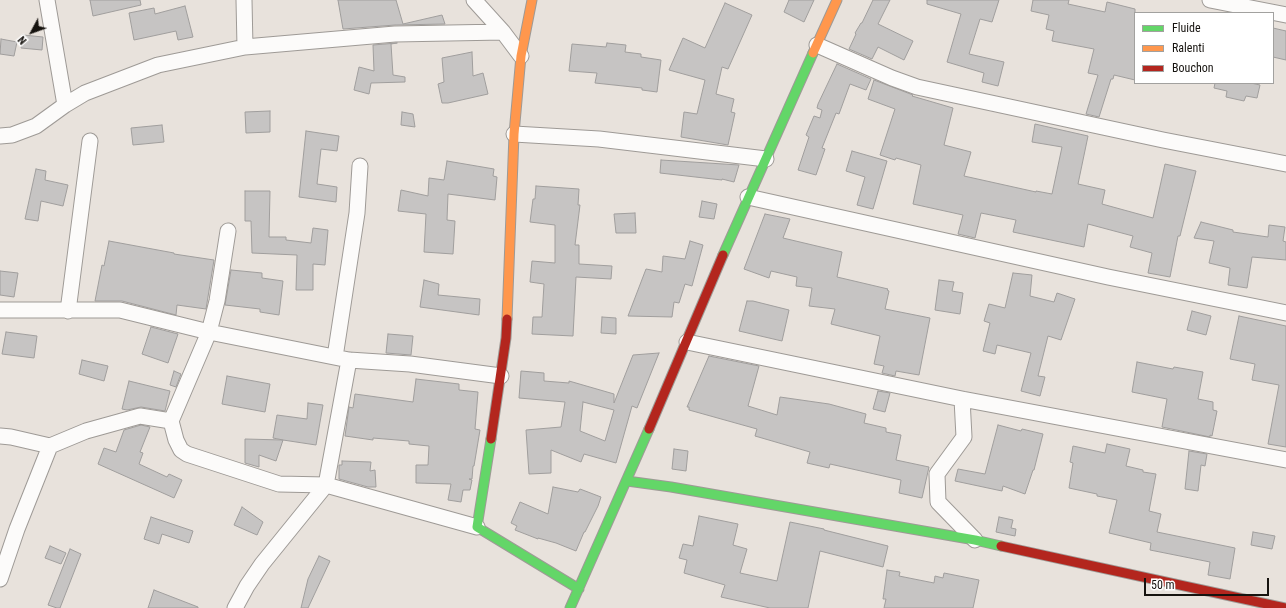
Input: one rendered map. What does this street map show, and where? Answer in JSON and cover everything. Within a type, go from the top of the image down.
[{"type":"main road","points":[[532,0],[521,56],[514,134],[506,338],[477,527],[578,589]]},
{"type":"main road","points":[[570,608],[687,342],[721,257],[837,0]]},
{"type":"main road","points":[[627,481],[671,487],[975,540],[1285,608]]},
{"type":"street","points":[[47,0],[65,105]]},
{"type":"street","points":[[244,0],[245,47]]},
{"type":"street","points":[[474,0],[503,32],[521,56]]},
{"type":"street","points":[[1210,0],[1271,12]]},
{"type":"street","points":[[1274,13],[1286,15]]},
{"type":"street","points":[[0,136],[12,135],[36,126],[65,105],[85,93],[158,65],[245,47],[395,34],[503,32]]},
{"type":"street","points":[[817,45],[916,87],[1163,140],[1286,164]]},
{"type":"street","points":[[514,134],[598,138],[766,159]]},
{"type":"street","points":[[68,311],[90,141]]},
{"type":"street","points":[[234,608],[262,564],[326,485],[342,358],[357,213],[360,166]]},
{"type":"street","points":[[748,197],[1108,278],[1286,313]]},
{"type":"street","points":[[228,231],[217,300],[208,332],[171,421],[176,440],[181,450],[187,454],[280,484],[326,485],[477,527]]},
{"type":"street","points":[[0,310],[120,310],[208,332],[342,358],[410,364],[501,376]]},
{"type":"street","points":[[687,342],[962,399],[1286,460]]},
{"type":"street","points":[[962,399],[964,437],[937,474],[938,502],[975,540]]},
{"type":"street","points":[[0,436],[50,446],[86,431],[140,416],[171,421]]},
{"type":"street","points":[[0,579],[17,529],[50,446]]},
{"type":"building","points":[[90,0],[140,0],[141,5],[93,16]]},
{"type":"building","points":[[338,0],[396,0],[403,24],[442,15],[445,24],[395,25],[343,29]]},
{"type":"building","points":[[789,0],[814,0],[804,22],[784,12]]},
{"type":"building","points":[[873,0],[890,0],[878,24],[913,41],[904,60],[878,47],[872,59],[849,49],[856,34],[855,33],[862,23]]},
{"type":"building","points":[[927,0],[999,0],[992,22],[980,19],[969,54],[1004,62],[998,86],[982,82],[984,73],[947,62],[961,14],[927,4]]},
{"type":"building","points":[[1033,0],[1069,0],[1068,4],[1105,12],[1107,2],[1135,9],[1134,80],[1114,75],[1113,79],[1111,79],[1099,117],[1086,114],[1098,75],[1088,73],[1094,49],[1052,41],[1054,31],[1046,29],[1049,15],[1031,11]]},
{"type":"building","points":[[725,3],[752,15],[728,69],[722,67],[716,94],[734,99],[731,112],[735,113],[728,145],[681,137],[684,112],[697,114],[705,80],[669,70],[683,38],[705,48]]},
{"type":"building","points":[[185,6],[193,37],[178,40],[176,31],[134,40],[129,13],[154,8],[155,14]]},
{"type":"building","points":[[1274,28],[1286,31],[1286,60],[1274,57]]},
{"type":"building","points":[[23,35],[43,37],[42,50],[21,48]]},
{"type":"building","points":[[1,39],[17,42],[14,56],[0,54]]},
{"type":"building","points":[[397,43],[391,44],[393,75],[405,77],[405,82],[371,83],[369,94],[354,90],[359,67],[374,71],[373,45]]},
{"type":"building","points":[[607,43],[626,45],[625,52],[641,54],[641,57],[661,60],[657,92],[642,90],[642,88],[595,83],[597,73],[569,71],[572,44],[606,47]]},
{"type":"building","points":[[472,52],[473,76],[483,73],[488,94],[442,103],[438,84],[444,82],[442,58]]},
{"type":"building","points":[[837,64],[871,79],[866,90],[850,84],[839,114],[836,113],[822,148],[825,149],[816,175],[798,170],[809,137],[806,135],[814,116],[820,118],[822,110],[817,108],[818,104]]},
{"type":"building","points":[[874,80],[913,95],[912,96],[953,108],[944,145],[971,152],[964,176],[1036,192],[1052,194],[1062,147],[1032,142],[1035,124],[1088,136],[1078,184],[1105,190],[1102,204],[1153,218],[1165,164],[1196,171],[1180,236],[1178,236],[1170,277],[1148,273],[1152,253],[1130,247],[1133,236],[1088,224],[1084,247],[1013,232],[1016,220],[981,213],[975,238],[958,234],[963,215],[913,204],[921,165],[896,158],[895,160],[880,155],[895,109],[868,99]]},
{"type":"building","points":[[1215,84],[1260,85],[1257,98],[1246,96],[1244,101],[1226,97],[1227,91],[1214,88]]},
{"type":"building","points":[[270,111],[270,132],[246,133],[245,112]]},
{"type":"building","points":[[402,112],[413,114],[415,127],[401,125]]},
{"type":"building","points":[[162,125],[164,142],[133,145],[131,128]]},
{"type":"building","points":[[306,131],[339,136],[337,151],[321,149],[317,184],[337,187],[336,202],[299,197]]},
{"type":"building","points":[[852,151],[887,161],[873,209],[857,205],[865,177],[846,171]]},
{"type":"building","points":[[661,160],[739,165],[734,182],[722,179],[660,173]]},
{"type":"building","points":[[447,161],[494,169],[493,176],[497,177],[495,200],[448,194],[447,220],[455,221],[453,254],[424,252],[426,214],[398,211],[401,190],[428,196],[429,178],[444,180]]},
{"type":"building","points":[[36,169],[46,171],[45,180],[68,185],[63,206],[41,201],[38,221],[25,219]]},
{"type":"building","points":[[536,186],[579,189],[578,205],[580,205],[575,245],[579,245],[579,264],[612,266],[611,279],[576,277],[573,336],[532,334],[533,317],[542,317],[544,284],[530,282],[532,261],[555,263],[555,225],[530,222]]},
{"type":"building","points":[[245,191],[270,191],[269,237],[286,237],[286,240],[311,243],[313,228],[328,230],[325,265],[313,264],[313,290],[296,290],[297,255],[252,253],[251,221],[245,221]]},
{"type":"building","points":[[702,201],[717,204],[714,219],[699,217]]},
{"type":"building","points":[[635,213],[636,233],[616,233],[614,214]]},
{"type":"building","points":[[765,214],[790,219],[783,238],[842,252],[837,277],[888,289],[887,290],[889,291],[885,309],[930,318],[919,375],[896,371],[895,376],[882,373],[884,366],[874,364],[880,336],[831,324],[835,309],[809,306],[812,288],[796,286],[797,277],[771,271],[769,278],[744,269]]},
{"type":"building","points":[[1201,222],[1233,230],[1233,232],[1268,237],[1269,225],[1285,227],[1283,241],[1286,242],[1286,260],[1252,257],[1247,288],[1228,285],[1230,268],[1209,263],[1214,241],[1194,238]]},
{"type":"building","points":[[109,241],[174,254],[214,260],[206,309],[177,305],[176,315],[122,301],[95,301],[102,265],[104,266]]},
{"type":"building","points":[[690,241],[703,245],[692,286],[685,284],[679,303],[674,302],[672,317],[628,316],[646,269],[662,272],[663,256],[685,259]]},
{"type":"building","points":[[231,270],[262,273],[262,278],[283,281],[279,315],[260,312],[260,309],[225,305]]},
{"type":"building","points":[[0,271],[18,273],[14,297],[0,295]]},
{"type":"building","points":[[1013,273],[1032,275],[1030,296],[1054,302],[1057,293],[1075,299],[1061,340],[1048,336],[1038,376],[1045,377],[1040,396],[1021,391],[1031,353],[997,345],[995,354],[983,351],[990,323],[984,321],[989,304],[1005,308]]},
{"type":"building","points":[[424,280],[439,284],[438,295],[480,299],[479,315],[420,307]]},
{"type":"building","points":[[939,280],[954,282],[952,291],[963,293],[960,314],[935,310]]},
{"type":"building","points":[[747,301],[753,301],[789,310],[782,341],[739,331]]},
{"type":"building","points":[[1192,311],[1211,316],[1206,335],[1187,330]]},
{"type":"building","points":[[1239,316],[1286,326],[1286,447],[1268,444],[1279,385],[1252,380],[1255,364],[1230,359]]},
{"type":"building","points":[[602,317],[616,318],[616,334],[601,333]]},
{"type":"building","points":[[151,327],[178,334],[168,363],[142,354]]},
{"type":"building","points":[[6,332],[37,336],[34,358],[2,354]]},
{"type":"building","points":[[388,334],[413,336],[411,355],[386,353]]},
{"type":"building","points":[[659,353],[637,408],[632,406],[616,463],[584,454],[581,462],[551,450],[551,473],[529,474],[526,430],[561,427],[565,402],[519,398],[521,371],[544,373],[544,381],[569,383],[569,381],[614,394],[614,403],[633,355]],"holes":[[[583,402],[614,410],[605,441],[580,431]]]},
{"type":"building","points":[[709,356],[759,366],[748,406],[777,415],[780,397],[829,404],[866,414],[864,423],[886,428],[886,432],[901,435],[896,460],[929,467],[922,498],[899,493],[901,480],[830,464],[829,468],[807,463],[810,452],[755,436],[757,429],[689,410],[689,407],[687,407]]},
{"type":"building","points":[[82,360],[108,366],[104,381],[79,374]]},
{"type":"building","points":[[1137,362],[1173,369],[1174,367],[1203,372],[1198,399],[1213,402],[1213,410],[1217,411],[1212,436],[1210,435],[1210,437],[1162,427],[1167,399],[1132,392]]},
{"type":"building","points":[[174,371],[181,374],[176,387],[170,385]]},
{"type":"building","points":[[227,376],[270,384],[265,412],[222,404]]},
{"type":"building","points":[[416,379],[459,384],[459,390],[478,392],[475,429],[480,430],[472,479],[469,479],[472,480],[470,490],[463,490],[461,502],[448,500],[451,484],[416,483],[416,465],[428,465],[429,446],[409,444],[409,441],[373,438],[373,440],[345,436],[349,407],[353,408],[355,394],[413,402]]},
{"type":"building","points":[[129,381],[170,391],[165,411],[141,407],[127,410],[122,409]]},
{"type":"building","points":[[878,391],[890,393],[885,412],[873,409]]},
{"type":"building","points":[[308,403],[323,405],[316,445],[273,438],[277,415],[307,419]]},
{"type":"building","points":[[141,425],[150,427],[140,452],[143,453],[139,464],[167,477],[169,474],[182,480],[174,498],[98,464],[104,448],[116,452],[124,430]]},
{"type":"building","points":[[998,425],[1021,431],[1022,429],[1043,434],[1034,470],[1025,494],[1003,486],[1002,491],[955,481],[958,469],[985,474]]},
{"type":"building","points":[[245,439],[283,440],[276,461],[259,455],[259,467],[245,463]]},
{"type":"building","points":[[1107,444],[1130,449],[1126,466],[1143,470],[1143,472],[1156,474],[1149,511],[1161,514],[1157,532],[1235,548],[1230,579],[1208,575],[1210,562],[1150,550],[1151,543],[1109,533],[1117,500],[1069,488],[1073,463],[1070,462],[1073,446],[1105,453]]},
{"type":"building","points":[[674,449],[688,451],[686,471],[672,469]]},
{"type":"building","points":[[1189,451],[1207,454],[1205,466],[1201,465],[1198,491],[1185,489]]},
{"type":"building","points":[[342,461],[371,462],[370,471],[375,470],[376,487],[368,487],[339,479],[339,465],[342,465]]},
{"type":"building","points":[[553,487],[578,492],[580,489],[601,497],[576,551],[515,530],[517,526],[511,523],[520,502],[548,514]]},
{"type":"building","points":[[242,507],[263,522],[257,535],[234,525]]},
{"type":"building","points":[[699,516],[738,524],[733,545],[747,549],[740,573],[777,581],[790,522],[824,529],[888,546],[883,567],[820,551],[808,608],[770,608],[721,597],[725,585],[684,573],[687,560],[679,558],[683,544],[693,546]]},
{"type":"building","points":[[151,517],[193,531],[189,543],[162,534],[159,544],[144,539]]},
{"type":"building","points":[[999,517],[1013,520],[1011,528],[1016,529],[1015,536],[996,532]]},
{"type":"building","points":[[1253,532],[1275,536],[1272,549],[1251,545]]},
{"type":"building","points":[[50,546],[66,553],[61,564],[45,558]]},
{"type":"building","points":[[70,549],[81,554],[60,608],[57,608],[48,605]]},
{"type":"building","points":[[319,556],[330,561],[308,608],[301,608],[308,579]]},
{"type":"building","points":[[887,570],[900,572],[899,576],[934,583],[935,576],[943,578],[944,573],[979,580],[973,608],[884,608],[886,599],[883,599]]},
{"type":"building","points":[[154,590],[198,607],[198,608],[148,608]]},
{"type":"traffic: fast","points":[[723,255],[813,53]]},
{"type":"traffic: fast","points":[[570,608],[649,429]]},
{"type":"traffic: fast","points":[[491,439],[477,527],[579,589]]},
{"type":"traffic: fast","points":[[627,481],[671,487],[975,540],[1001,546]]},
{"type":"traffic: slow","points":[[507,319],[514,134],[521,56],[532,0]]},
{"type":"traffic: slow","points":[[813,53],[837,0]]},
{"type":"traffic: jam","points":[[649,429],[723,255]]},
{"type":"traffic: jam","points":[[491,439],[506,338],[507,319]]},
{"type":"traffic: jam","points":[[1001,546],[1285,608]]}]
